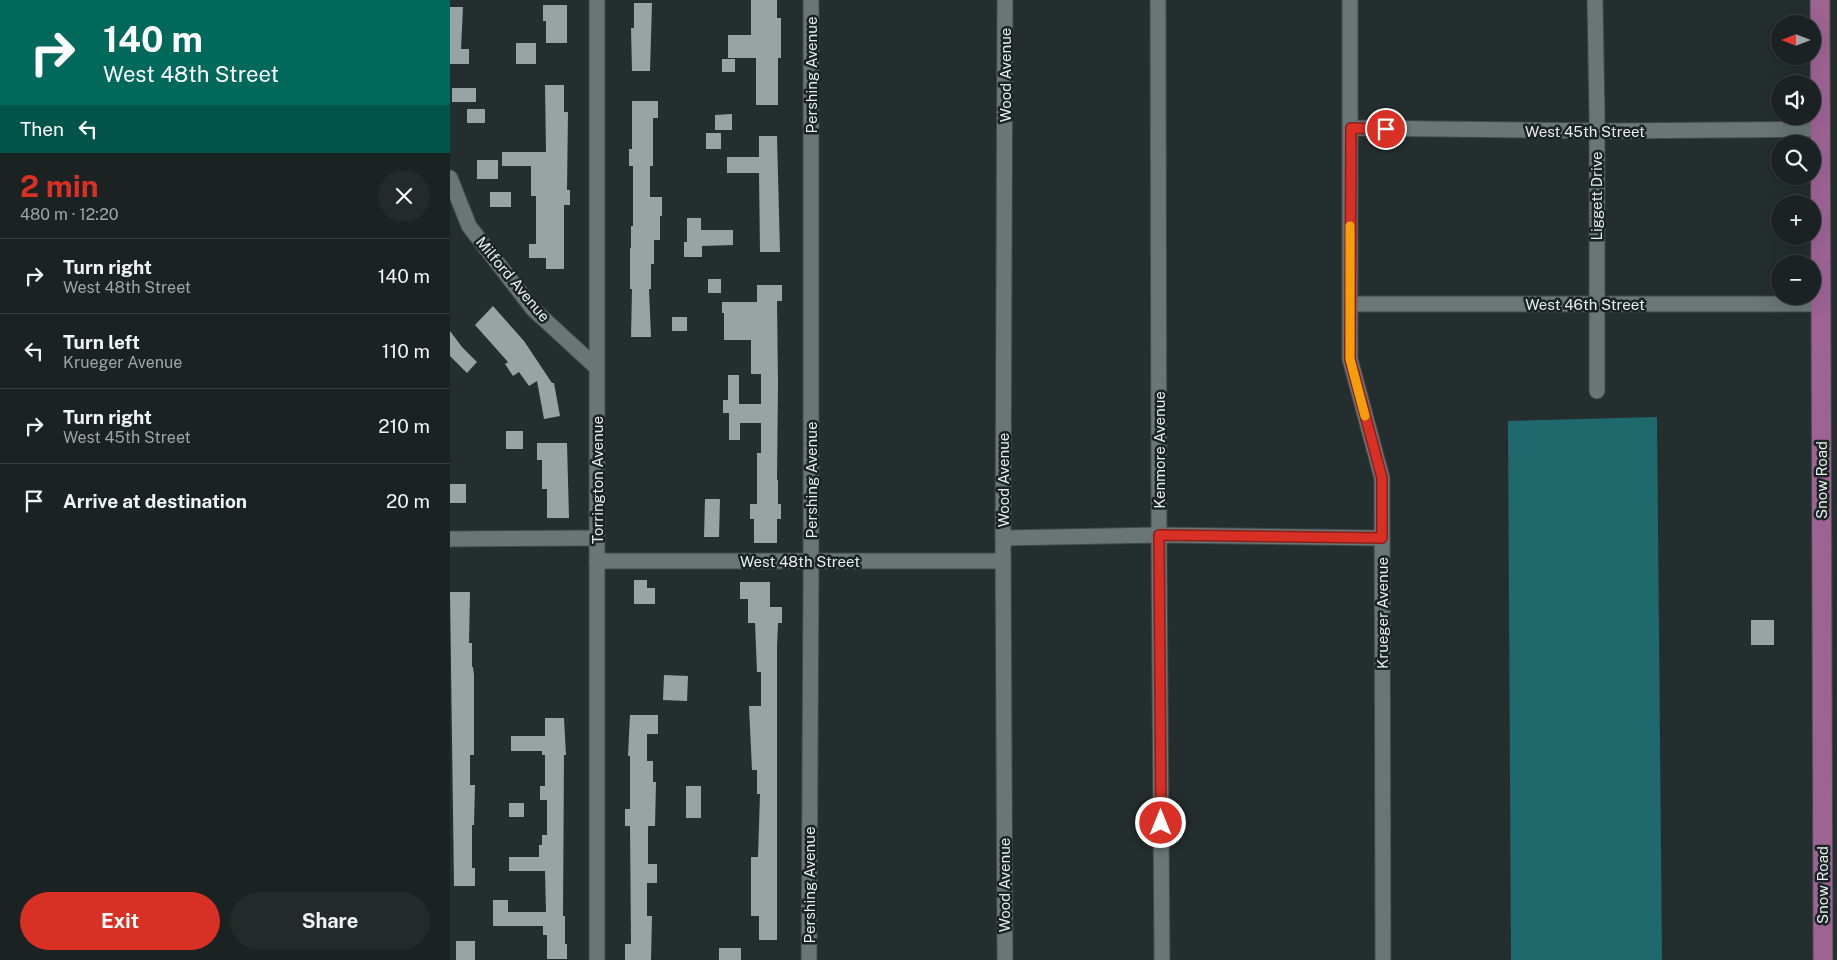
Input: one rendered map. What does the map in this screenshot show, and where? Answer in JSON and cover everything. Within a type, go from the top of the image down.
[{"type":"main road","name":"Snow Road","points":[[1820,0],[1820,255]]},
{"type":"main road","name":"Snow Road","points":[[1820,305],[1823,960]]},
{"type":"street","name":"Torrington Avenue","points":[[597,0],[597,960]]},
{"type":"street","name":"Pershing Avenue","points":[[809,960],[811,0]]},
{"type":"street","name":"Wood Avenue","points":[[1005,0],[1003,538],[1005,960]]},
{"type":"street","name":"Kenmore Avenue","points":[[1158,0],[1162,960]]},
{"type":"street","name":"Krueger Avenue","points":[[1350,0],[1350,359],[1382,478],[1382,960]]},
{"type":"street","name":"Liggett Drive","points":[[1595,0],[1597,391]]},
{"type":"street","name":"West 45th Street","points":[[1351,128],[1597,131],[1820,130]]},
{"type":"street","name":"Milford Avenue","points":[[450,178],[469,226],[533,308],[596,367]]},
{"type":"street","name":"West 46th Street","points":[[1350,304],[1771,304]]},
{"type":"street","points":[[1003,538],[1159,535],[1382,538]]},
{"type":"street","points":[[450,539],[597,538]]},
{"type":"street","name":"West 48th Street","points":[[597,561],[1003,561]]},
{"type":"shaded area","points":[[1657,417],[1662,960],[1511,960],[1508,421]]},
{"type":"building","points":[[751,0],[777,0],[777,18],[781,18],[781,58],[778,58],[778,105],[756,105],[756,58],[728,58],[728,35],[751,35]]},
{"type":"building","points":[[634,3],[652,3],[650,71],[632,71],[631,28],[634,28]]},
{"type":"building","points":[[543,5],[567,5],[567,43],[546,43],[546,21],[543,21]]},
{"type":"building","points":[[450,7],[463,7],[461,49],[469,49],[469,64],[450,64]]},
{"type":"building","points":[[516,43],[536,43],[536,64],[516,64]]},
{"type":"building","points":[[722,59],[735,59],[735,72],[722,72]]},
{"type":"building","points":[[545,85],[564,85],[564,112],[568,112],[567,190],[570,190],[570,205],[564,205],[564,269],[546,269],[546,258],[529,258],[529,244],[536,244],[536,196],[531,196],[531,166],[502,166],[502,152],[546,152]]},
{"type":"building","points":[[452,88],[476,88],[476,102],[452,102]]},
{"type":"building","points":[[632,101],[658,101],[658,118],[653,118],[653,166],[650,166],[650,197],[662,197],[662,216],[660,216],[660,240],[654,240],[654,264],[651,264],[651,289],[649,289],[651,337],[631,337],[632,289],[630,289],[630,248],[631,226],[633,226],[633,166],[629,166],[629,149],[632,149]]},
{"type":"building","points":[[467,109],[485,109],[485,123],[467,123]]},
{"type":"building","points":[[732,114],[732,130],[715,130],[715,115]]},
{"type":"building","points":[[706,133],[721,133],[721,149],[706,149]]},
{"type":"building","points":[[759,136],[777,136],[780,252],[760,252],[759,173],[727,173],[727,157],[759,157]]},
{"type":"building","points":[[477,160],[498,160],[498,179],[477,179]]},
{"type":"building","points":[[490,192],[511,192],[511,207],[490,207]]},
{"type":"building","points":[[687,218],[701,218],[701,230],[733,230],[733,245],[702,246],[702,257],[684,257],[684,242],[687,242]]},
{"type":"building","points":[[708,279],[721,279],[721,293],[708,293]]},
{"type":"building","points":[[757,285],[782,285],[782,301],[777,301],[777,480],[778,504],[781,504],[781,519],[777,519],[777,543],[754,543],[754,519],[750,519],[750,504],[757,504],[757,453],[761,453],[761,423],[740,423],[740,440],[729,440],[729,413],[723,413],[723,400],[728,400],[728,375],[739,375],[739,404],[761,404],[761,374],[751,374],[751,340],[724,340],[724,313],[722,313],[722,302],[757,302]]},
{"type":"building","points":[[493,306],[524,341],[552,383],[554,383],[560,416],[544,419],[537,381],[529,386],[519,372],[513,376],[505,364],[508,362],[475,325]]},
{"type":"building","points":[[672,317],[687,317],[687,331],[672,331]]},
{"type":"building","points":[[450,331],[477,362],[467,373],[450,356]]},
{"type":"building","points":[[506,431],[523,431],[523,449],[506,449]]},
{"type":"building","points":[[537,443],[567,443],[569,518],[547,518],[547,489],[542,489],[542,460],[537,460]]},
{"type":"building","points":[[450,484],[466,484],[466,503],[450,503]]},
{"type":"building","points":[[705,499],[720,499],[719,537],[704,537]]},
{"type":"building","points":[[634,580],[647,580],[647,588],[655,588],[655,604],[634,604]]},
{"type":"building","points":[[740,582],[770,582],[770,607],[782,607],[782,623],[778,623],[777,648],[777,940],[759,940],[759,916],[751,916],[751,857],[758,857],[760,794],[757,794],[757,770],[752,770],[749,706],[761,706],[761,672],[757,672],[755,623],[748,623],[748,599],[740,599]]},
{"type":"building","points":[[450,592],[470,592],[469,643],[472,643],[474,675],[474,755],[470,755],[470,785],[475,785],[474,825],[472,825],[472,868],[475,868],[475,886],[454,886]]},
{"type":"building","points":[[1751,620],[1774,620],[1774,645],[1751,645]]},
{"type":"building","points":[[664,675],[688,676],[687,701],[663,700]]},
{"type":"building","points":[[630,715],[658,715],[658,734],[647,734],[647,761],[653,761],[653,782],[656,782],[655,826],[648,826],[648,864],[657,864],[657,883],[647,883],[647,916],[652,916],[651,960],[625,960],[625,944],[631,944],[630,826],[625,826],[625,809],[630,809],[630,756],[628,756]]},
{"type":"building","points":[[545,718],[564,718],[566,755],[564,755],[563,916],[565,916],[567,959],[547,959],[547,935],[543,935],[543,926],[493,926],[493,900],[508,900],[508,912],[546,912],[545,871],[509,871],[509,857],[539,857],[539,845],[542,845],[542,835],[547,835],[547,800],[540,800],[540,786],[545,786],[545,755],[542,755],[542,751],[511,751],[511,736],[545,736]]},
{"type":"building","points":[[686,786],[701,786],[701,818],[686,818]]},
{"type":"building","points":[[509,803],[524,803],[524,817],[509,817]]},
{"type":"building","points":[[456,941],[475,941],[475,960],[456,960]]},
{"type":"building","points":[[719,948],[741,948],[741,960],[719,960]]},
{"type":"slow traffic","points":[[1350,226],[1350,359],[1365,416]]},
{"type":"route","points":[[1161,823],[1159,535],[1382,538],[1382,478],[1350,359],[1351,128],[1386,129]]}]
